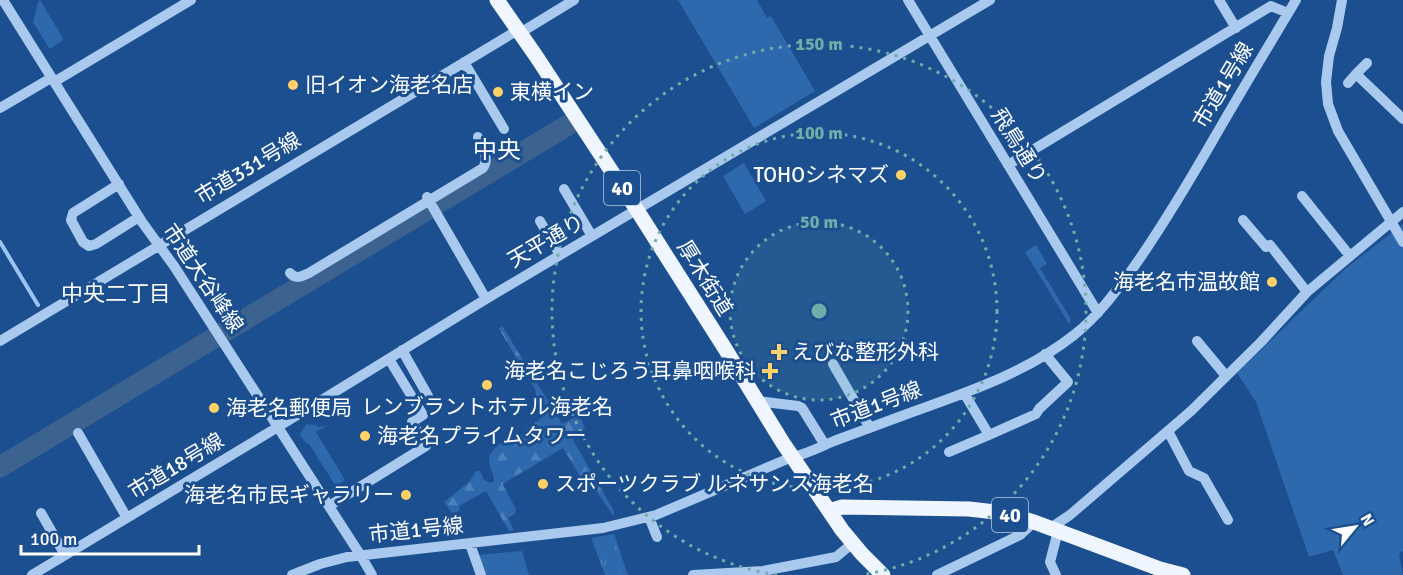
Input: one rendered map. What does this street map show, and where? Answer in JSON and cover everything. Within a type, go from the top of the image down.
[{"type":"main road","name":"厚木街道","points":[[497,0],[637,210],[792,457],[853,543],[883,575]]},
{"type":"main road","name":"40","points":[[829,511],[842,507],[969,508],[1004,513],[1183,575]]},
{"type":"street","points":[[0,108],[191,0]]},
{"type":"street","name":"飛鳥通り","points":[[908,0],[1098,313]]},
{"type":"street","name":"天平通り","points":[[278,427],[877,62],[929,37],[990,0]]},
{"type":"street","points":[[1219,0],[1236,28]]},
{"type":"street","name":"市道1号線","points":[[292,575],[347,557],[603,528],[649,517],[792,457],[803,455],[964,393],[1024,367],[1073,336],[1098,313],[1147,248],[1296,0]]},
{"type":"street","points":[[1342,0],[1329,56],[1326,82],[1328,104],[1338,131],[1403,242]]},
{"type":"street","name":"市道大谷峰線","points":[[3,1],[139,217],[174,266],[362,556],[372,575]]},
{"type":"street","name":"市道331号線","points":[[0,341],[464,62],[571,1]]},
{"type":"street","points":[[1008,165],[1271,6],[1288,13]]},
{"type":"street","points":[[464,62],[504,129]]},
{"type":"street","points":[[1348,83],[1367,63]]},
{"type":"street","points":[[1356,74],[1403,119]]},
{"type":"street","points":[[290,273],[299,278],[309,273],[431,203],[485,166],[486,157],[478,137]]},
{"type":"street","points":[[119,184],[73,213],[71,220],[83,242],[92,246],[139,217]]},
{"type":"street","points":[[564,189],[592,236]]},
{"type":"street","points":[[1302,196],[1350,256]]},
{"type":"street","points":[[431,203],[486,299]]},
{"type":"street","points":[[1056,575],[1050,562],[1054,530],[1191,411],[1261,342],[1307,292],[1403,212]]},
{"type":"street","points":[[1243,220],[1266,247],[1269,245],[1307,292]]},
{"type":"street","points":[[540,221],[560,255]]},
{"type":"street","points":[[1197,341],[1226,376]]},
{"type":"street","points":[[402,350],[428,396]]},
{"type":"street","points":[[949,452],[1036,414],[1068,382],[1045,354]]},
{"type":"street","points":[[329,506],[426,446],[411,422],[423,415],[389,358]]},
{"type":"street","points":[[833,364],[870,428]]},
{"type":"street","points":[[964,393],[989,435]]},
{"type":"street","points":[[757,401],[802,408],[825,446]]},
{"type":"street","name":"市道18号線","points":[[32,575],[278,427]]},
{"type":"street","points":[[1168,431],[1189,471],[1204,478],[1228,520]]},
{"type":"street","points":[[78,433],[127,518]]},
{"type":"street","points":[[41,513],[65,555]]},
{"type":"street","points":[[649,517],[657,537]]},
{"type":"street","points":[[937,575],[1020,535],[1034,522]]},
{"type":"street","points":[[693,575],[763,571],[836,557],[853,543]]},
{"type":"street","points":[[470,544],[481,575]]},
{"type":"green space","points":[[40,0],[63,38],[50,49],[33,22]]},
{"type":"green space","points":[[678,0],[757,0],[767,18],[771,16],[815,91],[754,128]]},
{"type":"green space","points":[[744,163],[766,201],[745,214],[723,176]]},
{"type":"green space","points":[[1403,224],[1403,551],[1399,554],[1403,575],[1343,575],[1333,550],[1309,557],[1256,402],[1237,373],[1345,269]]},
{"type":"green space","points":[[1036,245],[1047,264],[1040,268],[1071,319],[1069,324],[1025,252]]},
{"type":"green space","points":[[501,326],[562,424],[578,416],[582,421],[585,428],[573,440],[614,511],[614,515],[585,474],[580,476],[563,448],[504,483],[516,509],[515,514],[508,518],[514,530],[509,531],[486,491],[459,506],[460,509],[457,512],[452,513],[444,502],[469,482],[476,471],[480,471],[484,480],[490,483],[494,481],[489,456],[503,442],[516,440],[543,414],[535,389],[499,329]]},
{"type":"green space","points":[[306,424],[326,426],[316,432],[345,480],[340,484],[339,491],[309,444],[300,435]]},
{"type":"green space","points":[[614,534],[628,575],[605,575],[591,538]]},
{"type":"green space","points":[[522,551],[529,575],[485,575],[478,555]]},
{"type":"waterway","points":[[0,467],[568,125]]},
{"type":"waterway","points":[[0,242],[38,305]]},
{"type":"place","name":"旧イオン海老名店","points":[[293,85]]},
{"type":"place","name":"東横イン","points":[[498,92]]},
{"type":"place","name":"TOHOシネマズ","points":[[901,175]]},
{"type":"place","name":"海老名市温故館","points":[[1272,282]]},
{"type":"place","name":"えびな整形外科","points":[[779,352]]},
{"type":"place","name":"海老名こじろう耳鼻咽喉科","points":[[770,371]]},
{"type":"place","name":"レンブラントホテル海老名","points":[[487,385]]},
{"type":"place","name":"海老名郵便局","points":[[214,408]]},
{"type":"place","name":"海老名プライムタワー","points":[[365,436]]},
{"type":"place","name":"スポーツクラブ ルネサンス海老名","points":[[543,484]]},
{"type":"place","name":"海老名市民ギャラリー","points":[[406,495]]},
{"type":"district","name":"中央","points":[[497,150]]},
{"type":"district","name":"中央二丁目","points":[[116,293]]}]
